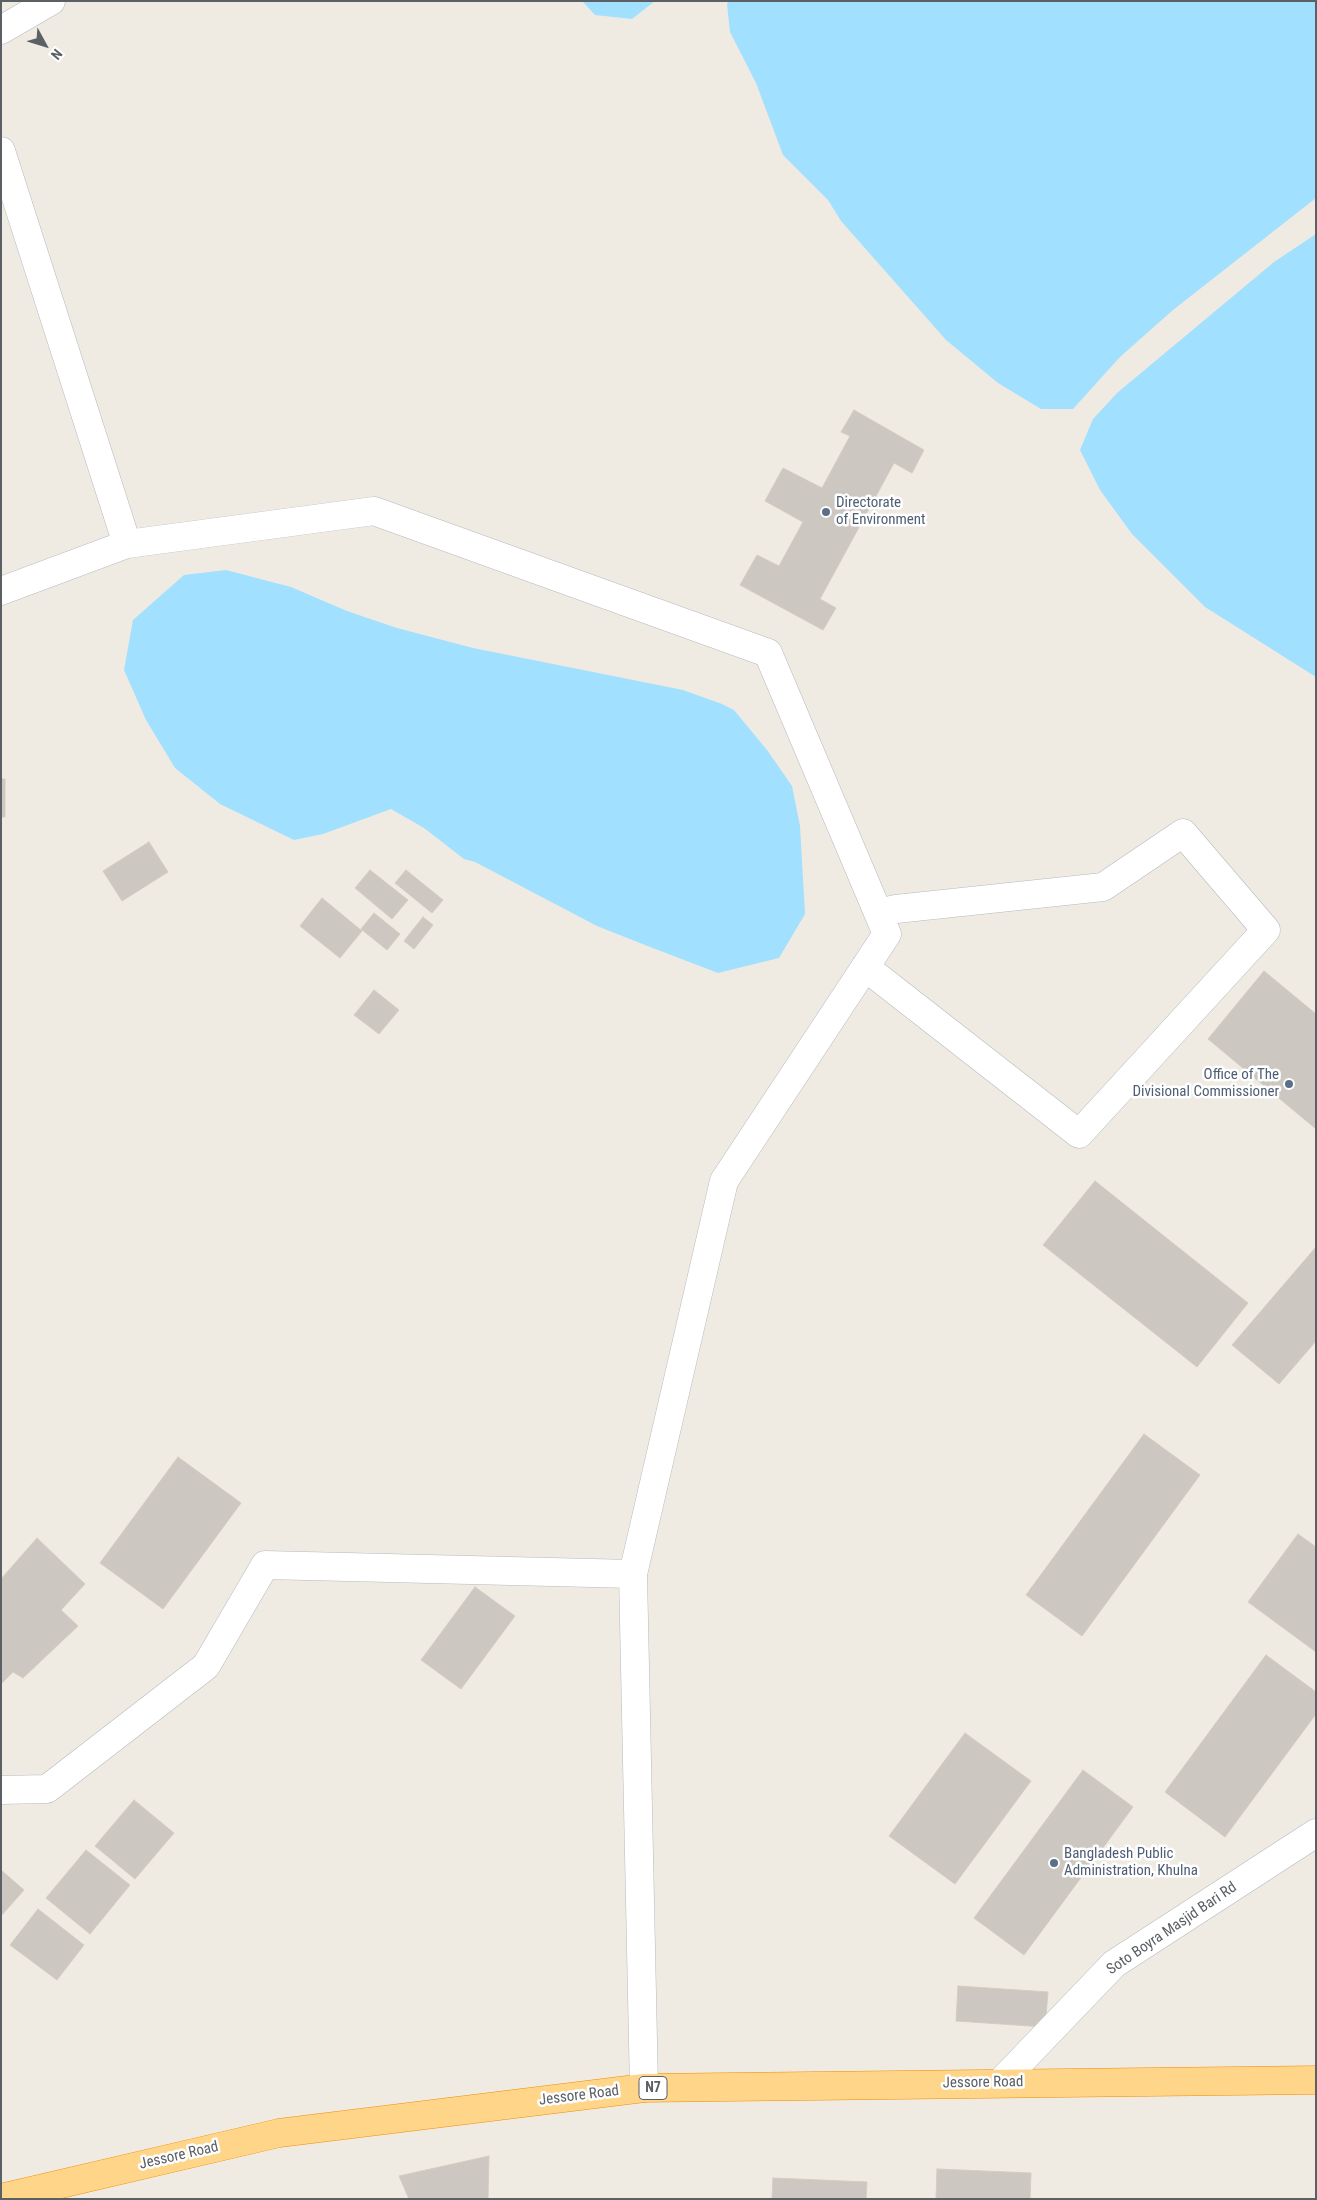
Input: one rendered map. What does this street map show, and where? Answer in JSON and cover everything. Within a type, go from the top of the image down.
[{"type":"highway","name":"Jessore Road","points":[[1,2198],[279,2133],[644,2088],[1316,2080]]},
{"type":"street","points":[[1,30],[51,1]]},
{"type":"street","points":[[1,151],[127,544]]},
{"type":"street","points":[[1,591],[127,544],[374,511],[768,653],[886,934],[724,1181],[634,1574],[644,2088]]},
{"type":"street","points":[[865,967],[1079,1134],[1266,930],[1183,833],[1103,886],[896,909],[878,913]]},
{"type":"street","points":[[1,1790],[47,1789],[206,1666],[265,1565],[634,1574]]},
{"type":"street","name":"Soto Boyra Masjid Bari Rd","points":[[1000,2083],[1114,1964],[1316,1833]]},
{"type":"water","points":[[582,1],[655,1],[632,19],[595,15]]},
{"type":"water","points":[[729,1],[1316,1],[1316,198],[1173,310],[1120,357],[1073,409],[1041,409],[998,383],[946,340],[841,221],[828,200],[783,155],[756,83],[730,32],[727,4]]},
{"type":"water","points":[[1316,234],[1316,677],[1205,607],[1132,534],[1100,490],[1080,450],[1093,419],[1117,393],[1274,262]]},
{"type":"water","points":[[226,570],[291,587],[347,611],[397,628],[473,648],[683,690],[734,710],[767,750],[792,786],[800,826],[805,914],[779,958],[718,973],[645,945],[597,926],[475,862],[464,859],[424,828],[391,809],[323,834],[294,840],[220,804],[175,768],[146,720],[124,670],[133,620],[184,575]]},
{"type":"building","name":"Directorate of Environment","points":[[854,410],[924,450],[912,473],[894,463],[820,599],[836,608],[823,630],[740,585],[757,555],[779,566],[803,522],[765,501],[783,468],[822,488],[850,436],[841,432]]},
{"type":"building","points":[[1,779],[5,779],[5,817],[1,817]]},
{"type":"building","points":[[149,842],[168,872],[122,901],[103,871]]},
{"type":"building","points":[[370,870],[408,900],[392,919],[355,888]]},
{"type":"building","points":[[406,870],[443,900],[432,913],[395,883]]},
{"type":"building","points":[[322,898],[362,931],[340,958],[300,926]]},
{"type":"building","points":[[374,913],[400,934],[387,950],[361,929]]},
{"type":"building","points":[[423,917],[433,925],[414,949],[404,941]]},
{"type":"building","name":"Office of The Divisional Commissioner","points":[[1264,971],[1316,1014],[1316,1129],[1208,1039]]},
{"type":"building","points":[[374,990],[399,1010],[379,1034],[354,1015]]},
{"type":"building","points":[[1095,1181],[1248,1303],[1197,1367],[1043,1245]]},
{"type":"building","points":[[1316,1247],[1316,1341],[1279,1384],[1232,1345]]},
{"type":"building","points":[[1144,1434],[1200,1475],[1082,1636],[1026,1595]]},
{"type":"building","points":[[178,1457],[241,1503],[163,1609],[100,1563]]},
{"type":"building","points":[[1298,1534],[1316,1547],[1316,1652],[1248,1602]]},
{"type":"building","points":[[37,1538],[85,1584],[61,1610],[78,1626],[23,1678],[13,1672],[2,1683],[1,1579]]},
{"type":"building","points":[[475,1587],[515,1616],[461,1689],[421,1660]]},
{"type":"building","points":[[1266,1655],[1316,1692],[1316,1714],[1225,1837],[1165,1792]]},
{"type":"building","points":[[965,1733],[1031,1781],[955,1884],[889,1836]]},
{"type":"building","name":"Bangladesh Public Administration, Khulna","points":[[1083,1770],[1133,1807],[1024,1955],[974,1918]]},
{"type":"building","points":[[134,1800],[174,1833],[135,1879],[95,1846]]},
{"type":"building","points":[[86,1850],[130,1885],[90,1934],[46,1898]]},
{"type":"building","points":[[1,1870],[24,1890],[1,1916]]},
{"type":"building","points":[[38,1909],[84,1945],[57,1980],[10,1945]]},
{"type":"building","points":[[958,1986],[1048,1992],[1045,2027],[956,2021]]},
{"type":"building","points":[[489,2156],[488,2199],[409,2199],[399,2176]]},
{"type":"building","points":[[937,2169],[1031,2173],[1030,2199],[936,2199]]},
{"type":"building","points":[[773,2178],[867,2182],[866,2199],[772,2199]]},
{"type":"place","name":"Directorate of Environment","points":[[826,512]]},
{"type":"place","name":"Office of The Divisional Commissioner","points":[[1289,1084]]},
{"type":"place","name":"Bangladesh Public Administration, Khulna","points":[[1054,1863]]}]
